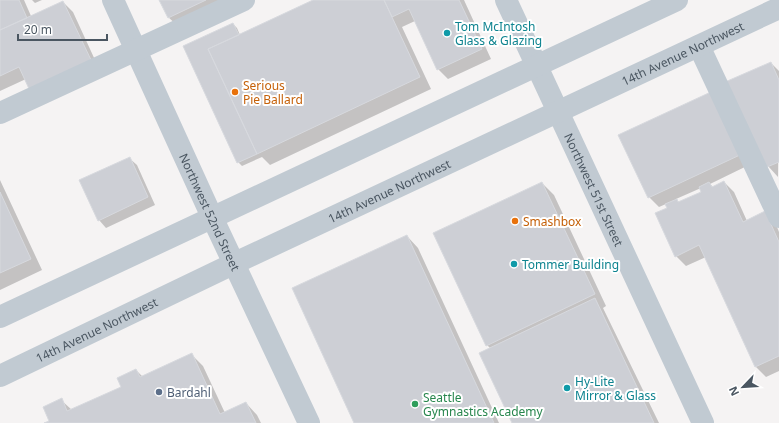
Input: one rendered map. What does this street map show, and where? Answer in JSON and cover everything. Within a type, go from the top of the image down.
[{"type":"street","name":"Northwest 52nd Street","points":[[113,0],[212,217],[309,423]]},
{"type":"street","points":[[0,113],[244,0]]},
{"type":"street","name":"Northwest 51st Street","points":[[506,0],[703,423]]},
{"type":"street","points":[[0,317],[677,0]]},
{"type":"street","name":"14th Avenue Northwest","points":[[0,376],[234,263],[779,8]]},
{"type":"street","points":[[699,46],[779,217]]},
{"type":"building","points":[[0,0],[19,0],[27,18],[0,30]]},
{"type":"building","points":[[159,0],[206,0],[168,18]]},
{"type":"building","points":[[313,0],[384,0],[420,77],[257,154],[208,49]]},
{"type":"building","name":"Tom McIntosh Glass & Glazing","points":[[384,0],[459,0],[482,49],[437,70],[409,9],[392,17]]},
{"type":"building","points":[[63,1],[92,62],[30,91],[19,67],[0,76],[0,30]]},
{"type":"building","points":[[233,23],[239,35],[208,49],[257,154],[237,163],[183,46]]},
{"type":"building","points":[[771,62],[779,80],[779,162],[767,167],[725,82]]},
{"type":"building","points":[[713,91],[742,154],[648,198],[618,135]]},
{"type":"building","points":[[130,157],[148,197],[98,221],[79,180]]},
{"type":"building","points":[[724,181],[743,222],[765,211],[779,242],[779,356],[755,367],[699,245],[675,257],[655,213],[667,208],[665,204],[677,199],[678,202],[701,192],[699,187],[709,182],[712,187]]},
{"type":"building","name":"Tommer Building","points":[[542,182],[595,294],[486,346],[433,233]]},
{"type":"building","points":[[0,192],[31,259],[0,273]]},
{"type":"building","points":[[407,235],[494,423],[354,423],[292,288]]},
{"type":"building","name":"Hy-Lite Mirror & Glass","points":[[595,298],[654,423],[512,423],[479,353]]},
{"type":"building","name":"Bardahl","points":[[192,353],[220,414],[246,402],[256,423],[44,423],[49,421],[43,407],[62,398],[67,411],[121,387],[117,378],[136,369],[140,377]]},
{"type":"place","name":"Tom McIntosh Glass & Glazing","points":[[447,33]]},
{"type":"place","name":"Serious Pie Ballard","points":[[235,92]]},
{"type":"place","name":"Smashbox","points":[[515,221]]},
{"type":"place","name":"Tommer Building","points":[[514,264]]},
{"type":"place","name":"Hy-Lite Mirror & Glass","points":[[567,388]]},
{"type":"place","name":"Bardahl","points":[[159,392]]},
{"type":"place","name":"Seattle Gymnastics Academy","points":[[415,404]]}]
